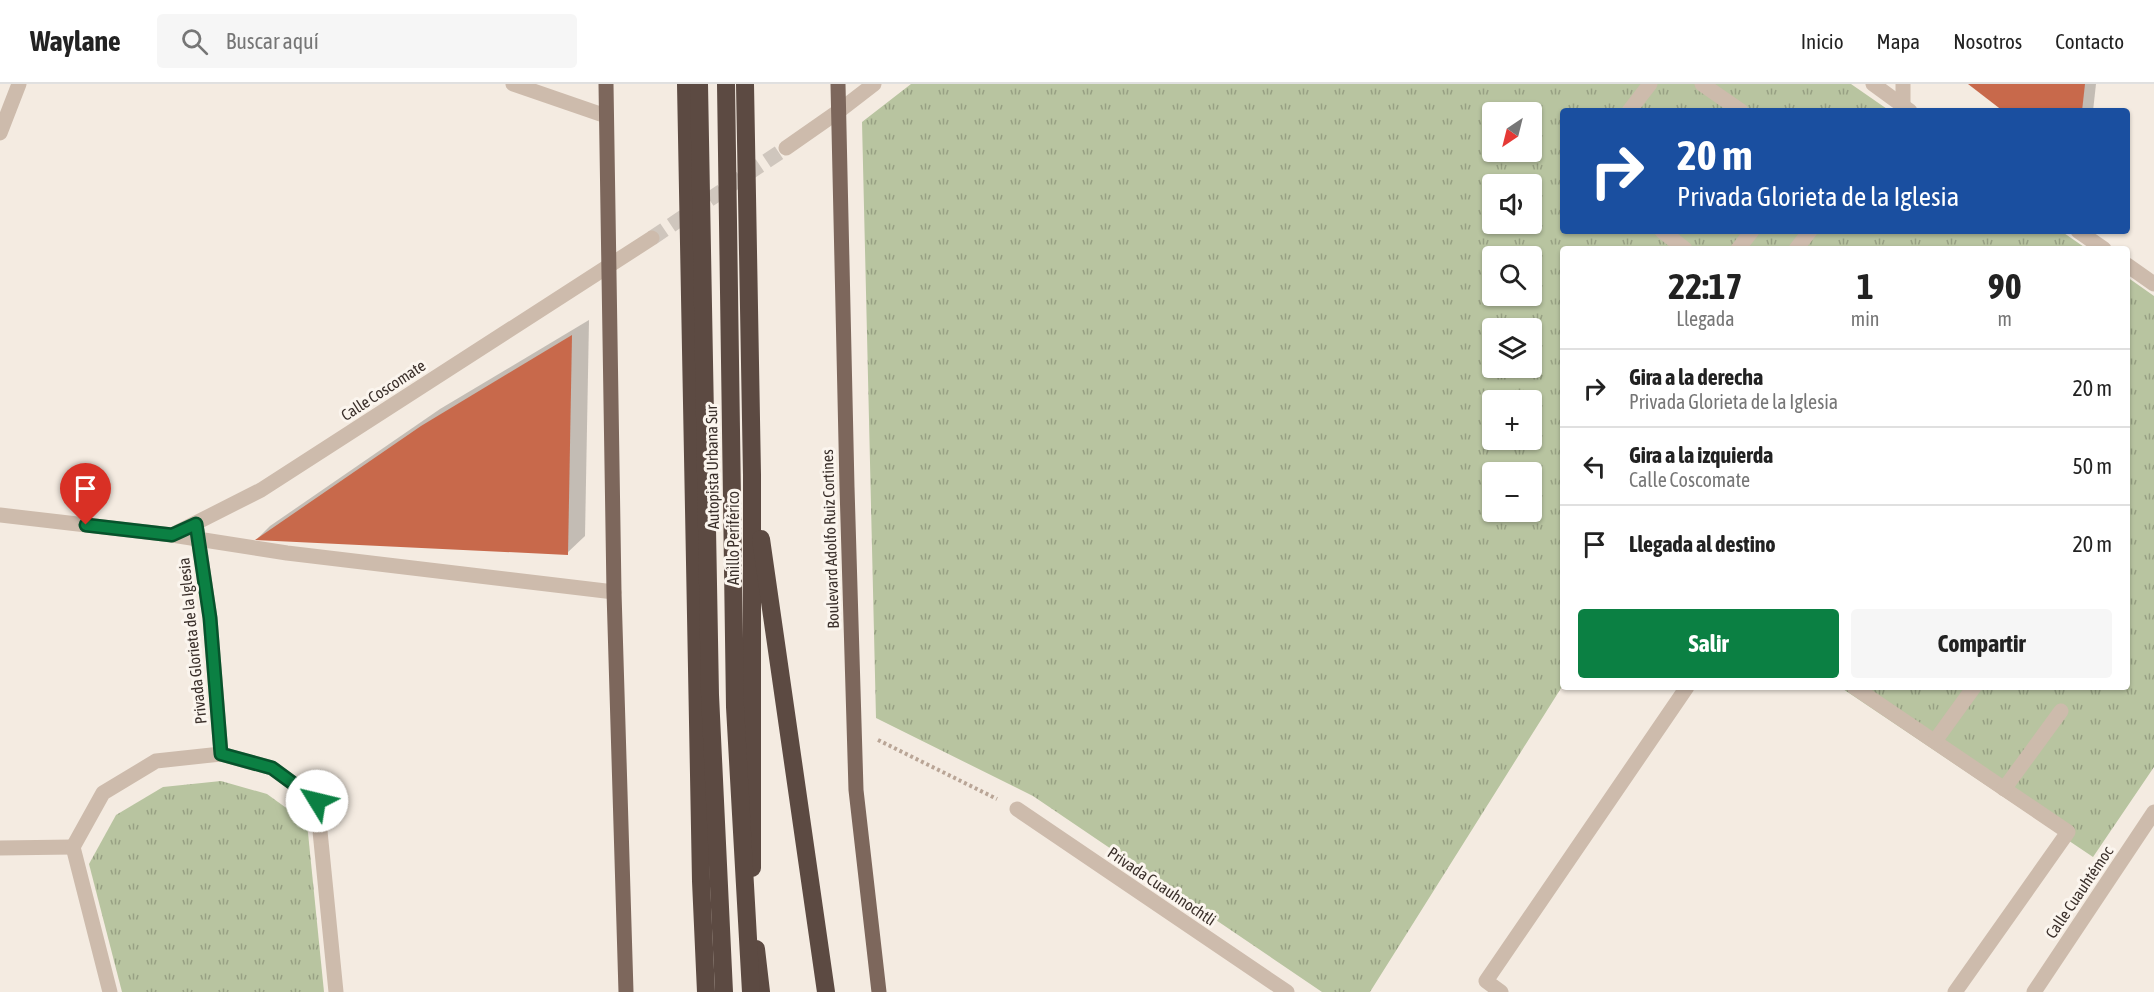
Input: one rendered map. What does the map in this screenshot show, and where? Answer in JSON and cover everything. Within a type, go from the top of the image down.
[{"type":"highway","points":[[686,84],[705,992]]},
{"type":"highway","name":"Autopista Urbana Sur","points":[[699,84],[710,695],[724,992]]},
{"type":"highway","name":"Autopista Urbana Sur","points":[[726,84],[735,707],[751,992]]},
{"type":"highway","name":"Anillo Periférico","points":[[745,84],[752,475],[752,917],[761,992]]},
{"type":"highway","points":[[752,475],[826,992]]},
{"type":"main road","points":[[606,84],[614,592],[626,992]]},
{"type":"main road","name":"Boulevard Adolfo Ruiz Cortines","points":[[838,84],[846,475],[856,790],[879,992]]},
{"type":"street","points":[[0,133],[19,84]]},
{"type":"street","points":[[513,84],[606,116]]},
{"type":"street","points":[[786,148],[874,84]]},
{"type":"street","points":[[1631,108],[1650,84]]},
{"type":"street","points":[[1702,84],[1737,108]]},
{"type":"street","points":[[1873,84],[1903,108]]},
{"type":"street","points":[[1903,84],[1904,108]]},
{"type":"street","points":[[1666,234],[1681,246]]},
{"type":"street","points":[[1740,246],[1750,234]]},
{"type":"street","points":[[1798,246],[1808,234]]},
{"type":"street","points":[[2082,234],[2100,246]]},
{"type":"street","name":"Calle Coscomate","points":[[0,515],[172,535],[198,532],[652,238]]},
{"type":"street","points":[[2130,267],[2154,284]]},
{"type":"street","points":[[198,532],[298,554],[614,592]]},
{"type":"street","name":"Privada Glorieta de la Iglesia","points":[[198,532],[210,618],[221,754]]},
{"type":"street","points":[[1501,992],[1486,981],[1685,690]]},
{"type":"street","points":[[1935,741],[1972,690]]},
{"type":"street","points":[[1877,693],[1935,741],[2068,832],[1955,992]]},
{"type":"street","points":[[2004,789],[2061,711]]},
{"type":"street","points":[[110,992],[73,847],[103,793],[156,761],[221,754],[272,768],[317,801],[336,992]]},
{"type":"street","name":"Privada Cuauhnochtli","points":[[1017,809],[1287,992]]},
{"type":"street","name":"Calle Cuauhtémoc","points":[[2034,992],[2154,812]]},
{"type":"street","points":[[0,848],[73,847]]},
{"type":"path","points":[[854,728],[1017,809]]},
{"type":"green space","points":[[911,84],[1851,84],[1886,108],[1560,108],[1560,234],[2065,234],[2083,246],[1560,246],[1560,690],[1370,992],[1322,992],[1033,796],[876,718],[862,122]]},
{"type":"green space","points":[[2130,279],[2154,296],[2154,767],[2093,857],[1844,690],[2130,690]]},
{"type":"green space","points":[[221,781],[267,794],[307,823],[324,992],[122,992],[89,864],[116,815],[163,787]]},
{"type":"building","points":[[1968,84],[2085,84],[2082,108],[1999,108]]},
{"type":"building","points":[[572,335],[568,555],[255,540],[421,426]]},
{"type":"tunnel","points":[[652,238],[786,148]]},
{"type":"route","points":[[86,525],[172,535],[196,524],[210,618],[221,754],[272,768],[317,801]]}]
